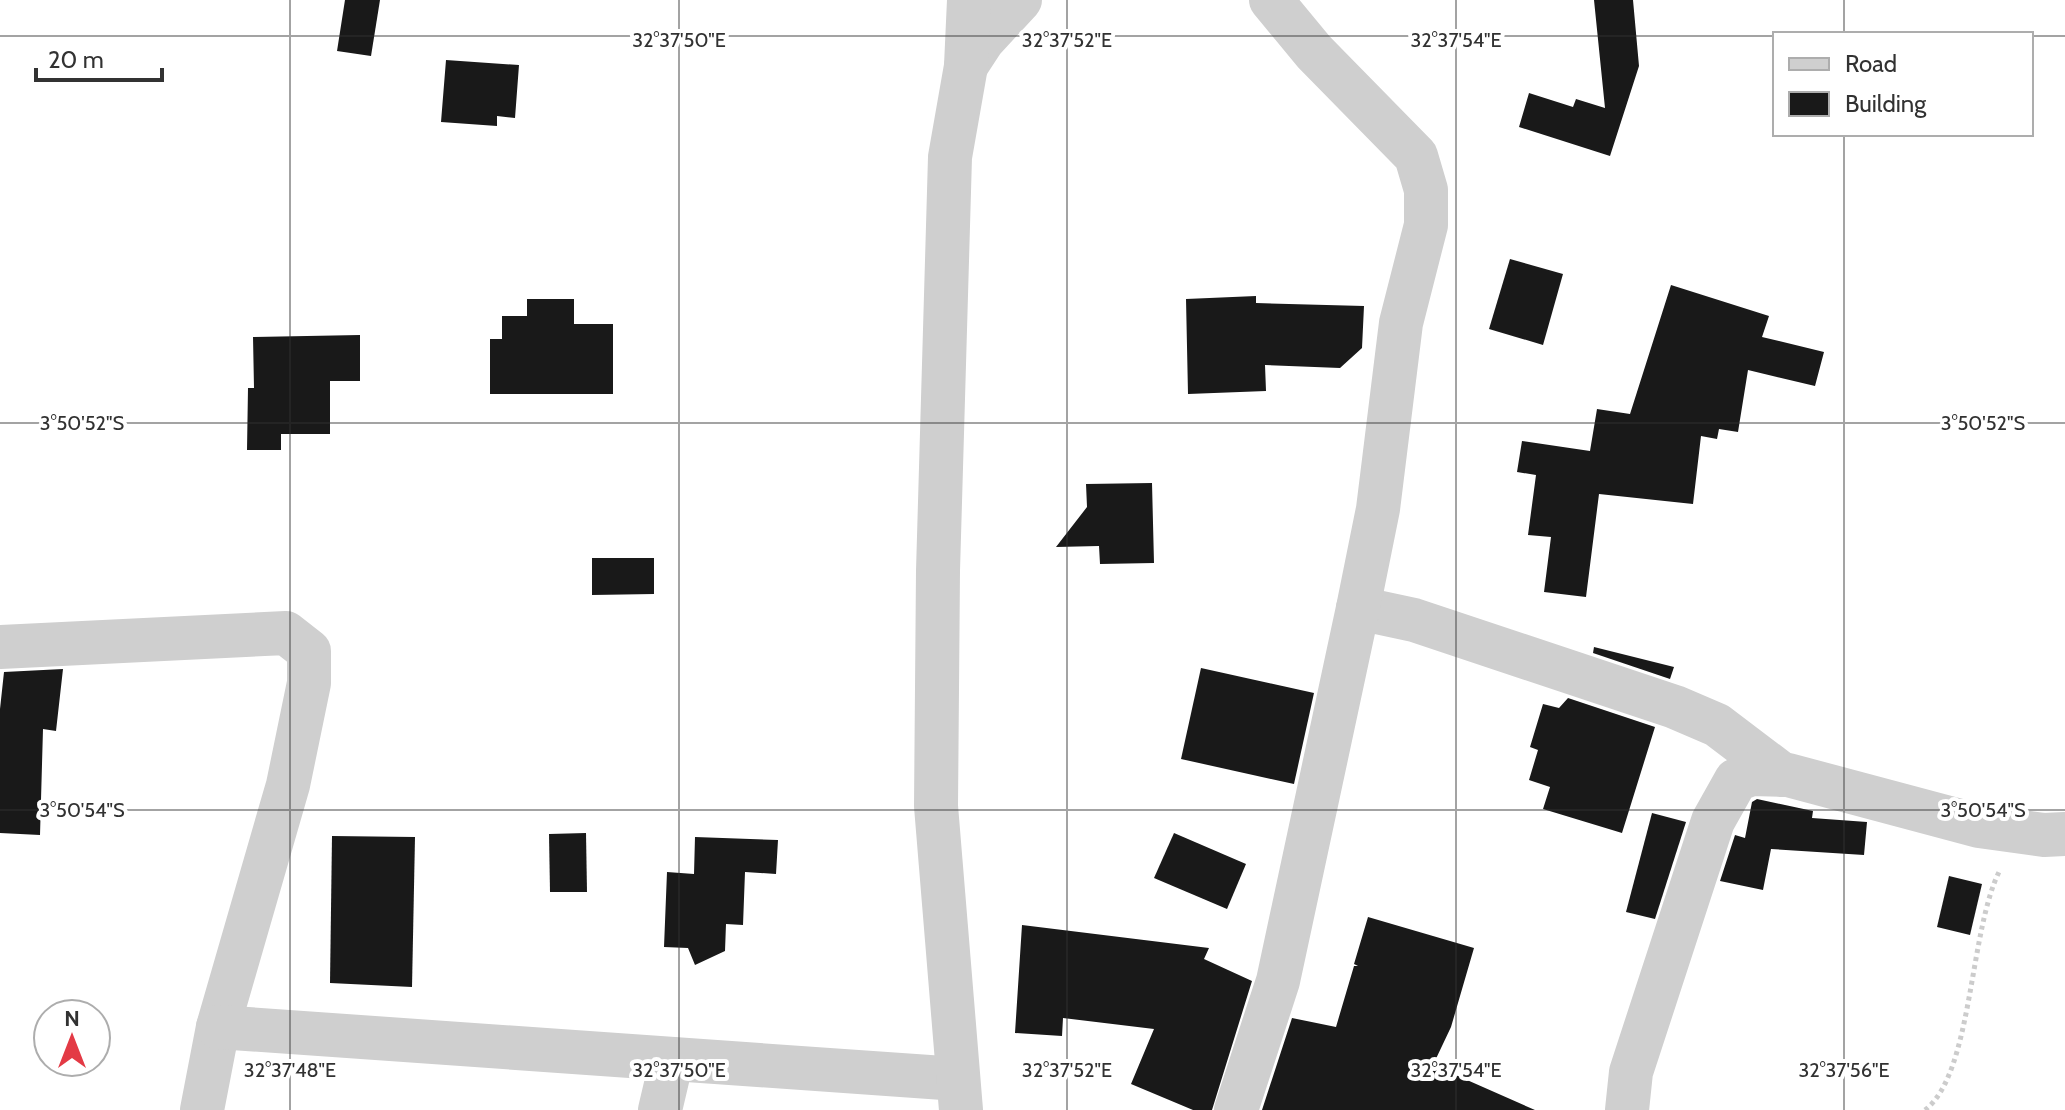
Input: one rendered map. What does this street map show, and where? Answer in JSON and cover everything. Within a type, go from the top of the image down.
[{"type":"street","points":[[218,1027],[672,1059],[959,1094],[936,806],[938,571],[950,157],[966,66],[969,0]]},
{"type":"street","points":[[966,66],[983,40],[1020,0]]},
{"type":"street","points":[[1236,1110],[1278,981],[1378,509],[1401,323],[1426,225],[1426,190],[1416,156],[1314,52],[1271,0]]},
{"type":"street","points":[[1358,608],[1414,620],[1675,707],[1717,725],[1783,775]]},
{"type":"street","points":[[0,647],[286,633],[309,651],[309,683],[288,785],[218,1027],[202,1110]]},
{"type":"street","points":[[1627,1110],[1631,1072],[1713,821],[1736,780],[1752,774],[1783,775],[1979,826],[2049,834]]},
{"type":"street","points":[[660,1110],[672,1059]]},
{"type":"path","points":[[1925,1110],[1944,1089],[1956,1061],[1992,886],[2006,859],[2049,834]]},
{"type":"building","points":[[345,0],[380,0],[371,56],[337,51]]},
{"type":"building","points":[[1594,0],[1633,0],[1639,66],[1610,156],[1519,127],[1529,93],[1573,107],[1576,99],[1605,108]]},
{"type":"building","points":[[446,60],[519,65],[515,118],[497,116],[497,126],[441,122]]},
{"type":"building","points":[[1510,259],[1563,274],[1543,345],[1489,329]]},
{"type":"building","points":[[1671,285],[1769,316],[1762,337],[1824,352],[1815,386],[1748,370],[1738,432],[1719,429],[1717,439],[1701,436],[1693,504],[1599,494],[1586,597],[1544,592],[1551,537],[1528,535],[1536,475],[1517,472],[1522,441],[1590,451],[1597,409],[1630,414]]},
{"type":"building","points":[[1256,296],[1256,303],[1364,306],[1362,348],[1340,368],[1265,365],[1266,391],[1188,394],[1186,299]]},
{"type":"building","points":[[527,299],[574,299],[574,324],[613,324],[613,394],[490,394],[490,339],[502,339],[502,316],[527,316]]},
{"type":"building","points":[[360,335],[360,381],[330,381],[330,434],[281,434],[281,450],[247,450],[248,388],[254,388],[253,337]]},
{"type":"building","points":[[1152,483],[1154,563],[1100,564],[1099,546],[1056,547],[1087,507],[1086,484]]},
{"type":"building","points":[[592,558],[654,558],[654,594],[592,595]]},
{"type":"building","points":[[1594,647],[1674,667],[1670,679],[1593,653]]},
{"type":"building","points":[[1201,668],[1314,693],[1294,784],[1181,759]]},
{"type":"building","points":[[63,669],[56,731],[43,729],[40,835],[0,833],[0,709],[4,672]]},
{"type":"building","points":[[1568,698],[1655,727],[1622,833],[1543,809],[1550,787],[1529,780],[1538,750],[1530,747],[1543,704],[1559,708]]},
{"type":"building","points":[[1757,799],[1813,811],[1812,818],[1867,822],[1864,855],[1771,849],[1763,890],[1720,881],[1735,835],[1745,838],[1752,802]]},
{"type":"building","points":[[1652,813],[1686,822],[1655,919],[1626,912]]},
{"type":"building","points":[[586,833],[587,892],[550,892],[549,834]]},
{"type":"building","points":[[1174,833],[1246,864],[1227,909],[1154,878]]},
{"type":"building","points":[[332,836],[415,837],[412,987],[330,983]]},
{"type":"building","points":[[695,837],[778,840],[776,874],[745,872],[743,925],[726,924],[725,951],[695,965],[688,948],[664,947],[667,872],[694,874]]},
{"type":"building","points":[[1949,876],[1982,884],[1970,935],[1937,927]]},
{"type":"building","points":[[1368,917],[1474,948],[1451,1027],[1433,1065],[1535,1110],[1262,1110],[1292,1018],[1336,1027],[1354,966],[1358,966],[1354,964]]},
{"type":"building","points":[[1022,925],[1209,948],[1204,959],[1252,981],[1212,1110],[1193,1110],[1131,1084],[1154,1029],[1063,1018],[1062,1036],[1015,1033]]}]
